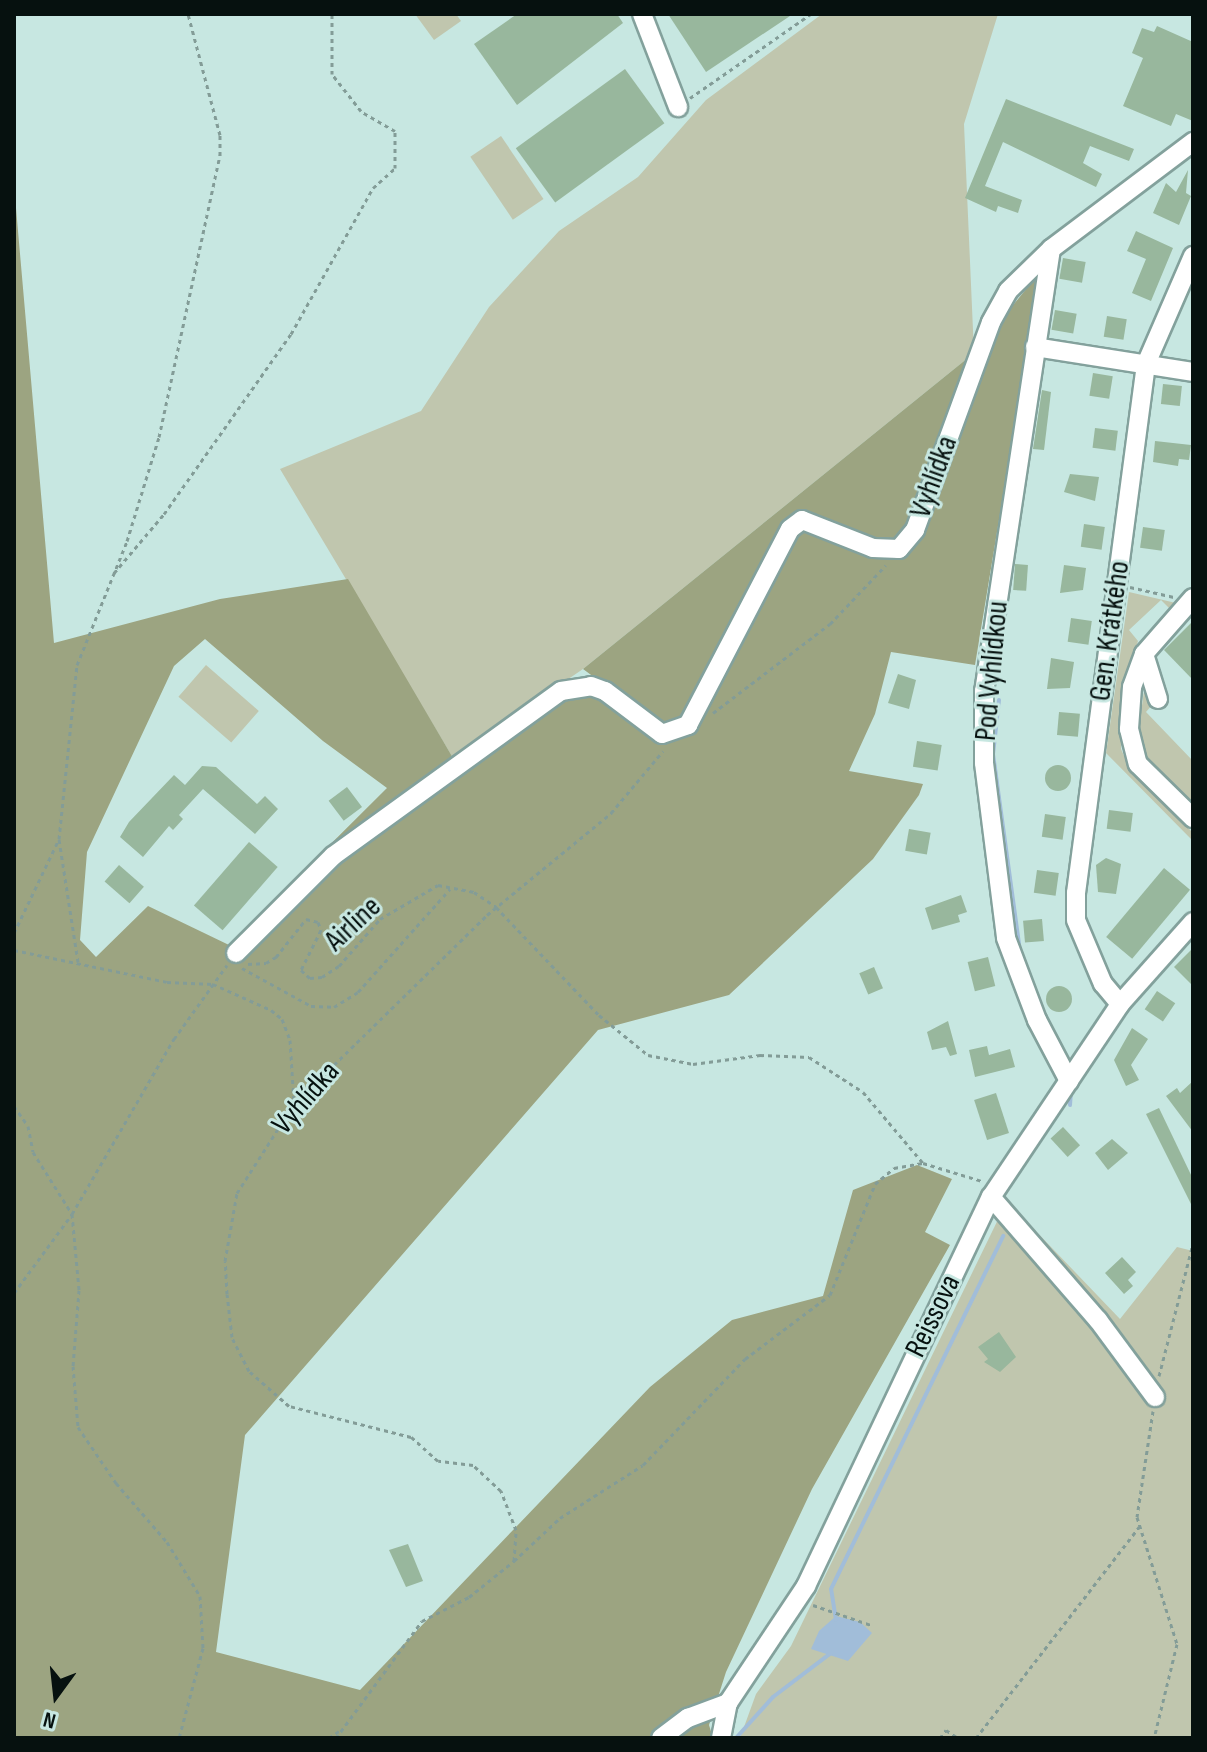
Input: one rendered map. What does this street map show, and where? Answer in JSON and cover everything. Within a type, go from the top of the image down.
[{"type":"street","points":[[642,14],[678,107]]},
{"type":"street","name":"Vyhlídka","points":[[688,725],[790,529],[802,520],[873,548],[899,549],[915,530],[991,322],[1008,291],[1051,249],[1193,142]]},
{"type":"street","name":"Pod Vyhlídkou","points":[[1051,249],[984,691],[984,763],[1006,938],[1037,1020],[1069,1081]]},
{"type":"street","name":"Gen. Krátkého","points":[[1120,1004],[1103,984],[1076,920],[1076,893],[1146,364],[1193,256]]},
{"type":"street","points":[[1035,347],[1193,372]]},
{"type":"street","points":[[1192,599],[1144,654],[1132,687],[1133,755],[1193,818]]},
{"type":"street","points":[[1144,654],[1158,699]]},
{"type":"street","points":[[234,956],[333,856],[561,691],[591,686],[662,734],[688,725]]},
{"type":"street","name":"Reissova","points":[[721,1738],[728,1703],[798,1601],[995,1192],[1120,1004],[1193,922]]},
{"type":"street","points":[[995,1192],[1098,1320],[1155,1397]]},
{"type":"street","points":[[661,1738],[688,1718],[728,1703]]},
{"type":"path","points":[[78,962],[59,839],[77,665],[93,615],[114,573],[170,395],[220,155],[220,135],[188,14]]},
{"type":"path","points":[[114,573],[164,514],[291,334],[373,188],[395,168],[395,131],[361,111],[332,74],[332,14]]},
{"type":"path","points":[[678,107],[811,14]]},
{"type":"path","points":[[688,725],[761,681],[807,643],[866,590],[899,549]]},
{"type":"path","points":[[1117,584],[1192,599]]},
{"type":"path","name":"Vyhlídka","points":[[514,1561],[516,1530],[501,1491],[473,1465],[438,1461],[411,1437],[289,1406],[249,1371],[232,1337],[225,1261],[237,1193],[294,1104],[496,907],[621,803],[660,758],[670,733]]},
{"type":"path","points":[[14,933],[59,839]]},
{"type":"path","name":"Airline","points":[[234,956],[249,964],[266,963],[306,919],[318,922],[319,942],[301,970],[310,978],[322,977],[339,966],[393,910],[438,885],[450,889]]},
{"type":"path","points":[[14,1293],[72,1214],[174,1039],[234,956],[274,990],[311,1006],[334,1007],[358,992],[450,889],[474,892],[496,907],[599,1015],[648,1055],[693,1064],[760,1055],[809,1057],[863,1092],[923,1163],[995,1192]]},
{"type":"path","points":[[14,950],[167,982],[213,984],[282,1019],[290,1040],[294,1104]]},
{"type":"path","points":[[14,1106],[28,1126],[33,1152],[72,1214],[79,1290],[73,1366],[78,1427],[116,1483],[167,1542],[200,1596],[203,1648],[179,1738]]},
{"type":"path","points":[[336,1738],[422,1621],[469,1597],[560,1518],[643,1465],[745,1359],[830,1295],[875,1184],[894,1168],[923,1163]]},
{"type":"path","points":[[1154,1738],[1177,1644],[1174,1624],[1151,1576],[1139,1527],[1155,1397],[1193,1244]]},
{"type":"path","points":[[976,1738],[1139,1527]]},
{"type":"path","points":[[798,1601],[871,1625]]},
{"type":"path","points":[[329,1738],[343,1728]]},
{"type":"path","points":[[940,1738],[946,1730],[958,1738]]},
{"type":"green space","points":[[415,14],[456,14],[461,21],[434,40]]},
{"type":"green space","points":[[822,14],[998,14],[964,124],[974,353],[583,669],[453,758],[280,469],[421,411],[489,307],[559,231],[638,177],[706,100]]},
{"type":"green space","points":[[501,136],[543,199],[513,220],[470,157]]},
{"type":"green space","points":[[14,185],[54,643],[220,599],[348,579],[453,758],[578,688],[644,714],[583,669],[974,353],[1040,272],[975,665],[891,652],[875,714],[849,771],[923,784],[919,795],[873,859],[729,995],[598,1030],[245,1435],[216,1652],[360,1690],[650,1387],[732,1320],[823,1296],[853,1190],[917,1165],[952,1179],[925,1232],[950,1245],[812,1489],[726,1672],[709,1725],[713,1738],[14,1738]],"holes":[[[205,639],[323,741],[387,788],[229,945],[148,906],[96,957],[80,940],[87,852],[174,666]]]},
{"type":"green space","points":[[1129,592],[1176,603],[1169,608],[1161,600],[1129,630],[1138,641],[1125,682],[1121,749],[1129,767],[1193,833],[1193,841],[1106,753]]},
{"type":"green space","points":[[206,665],[259,711],[231,743],[178,697]]},
{"type":"green space","points":[[1145,684],[1152,705],[1146,712],[1193,761],[1193,807],[1145,758],[1138,734]]},
{"type":"green space","points":[[1007,1201],[1120,1319],[1177,1247],[1193,1251],[1193,1738],[740,1738],[756,1694],[791,1646]]},
{"type":"water","points":[[836,1616],[860,1622],[872,1633],[848,1661],[811,1649],[819,1631]]},
{"type":"building","points":[[517,14],[617,14],[623,23],[517,105],[474,44]]},
{"type":"building","points":[[668,14],[793,14],[706,72]]},
{"type":"building","points":[[1157,26],[1193,42],[1193,121],[1176,114],[1171,126],[1123,106],[1143,58],[1132,53],[1142,28],[1154,32]]},
{"type":"building","points":[[625,69],[664,123],[555,203],[516,148]]},
{"type":"building","points":[[1006,99],[1134,149],[1129,161],[1090,146],[1083,163],[1102,174],[1096,187],[1003,142],[985,186],[1022,200],[1018,213],[998,206],[996,212],[965,198]]},
{"type":"building","points":[[1188,170],[1186,193],[1191,196],[1179,225],[1153,213],[1166,183],[1176,192]]},
{"type":"building","points":[[1136,231],[1173,248],[1151,301],[1132,293],[1146,259],[1127,251]]},
{"type":"building","points":[[1063,258],[1086,262],[1082,283],[1059,279]]},
{"type":"building","points":[[1055,310],[1077,314],[1073,334],[1052,330]]},
{"type":"building","points":[[1107,316],[1127,319],[1123,340],[1104,337]]},
{"type":"building","points":[[1093,373],[1113,376],[1109,399],[1089,396]]},
{"type":"building","points":[[1163,384],[1182,386],[1180,406],[1161,404]]},
{"type":"building","points":[[1042,390],[1051,392],[1044,450],[1033,449]]},
{"type":"building","points":[[1095,428],[1118,431],[1115,451],[1093,448]]},
{"type":"building","points":[[1155,441],[1191,445],[1189,460],[1179,459],[1178,466],[1153,462]]},
{"type":"building","points":[[1070,474],[1099,477],[1095,501],[1064,492]]},
{"type":"building","points":[[1084,524],[1105,527],[1102,550],[1081,547]]},
{"type":"building","points":[[1143,527],[1165,530],[1162,551],[1140,548]]},
{"type":"building","points":[[1015,564],[1028,565],[1026,591],[1013,590]]},
{"type":"building","points":[[1064,565],[1086,568],[1083,590],[1060,593]]},
{"type":"building","points":[[1071,618],[1092,621],[1088,645],[1068,642]]},
{"type":"building","points":[[1193,621],[1193,680],[1164,650]]},
{"type":"building","points":[[1051,658],[1074,662],[1070,688],[1047,689]]},
{"type":"building","points":[[898,674],[916,680],[909,709],[888,703]]},
{"type":"building","points":[[1059,712],[1080,714],[1078,737],[1057,735]]},
{"type":"building","points":[[917,741],[942,745],[938,771],[913,767]]},
{"type":"building","points":[[1058,765],[1067,769],[1071,778],[1067,787],[1058,791],[1049,787],[1045,778],[1049,769]]},
{"type":"building","points":[[202,766],[216,767],[257,804],[265,796],[278,809],[255,834],[203,789],[179,815],[183,819],[173,830],[169,826],[143,857],[120,837],[129,822],[174,775],[185,785]]},
{"type":"building","points":[[347,787],[362,807],[344,821],[329,801]]},
{"type":"building","points":[[1109,810],[1133,813],[1131,832],[1107,829]]},
{"type":"building","points":[[1045,814],[1066,817],[1063,840],[1042,837]]},
{"type":"building","points":[[909,829],[931,833],[927,854],[905,851]]},
{"type":"building","points":[[249,842],[278,867],[223,930],[194,905]]},
{"type":"building","points":[[1106,858],[1121,864],[1116,894],[1098,892],[1096,865]]},
{"type":"building","points":[[119,865],[144,887],[129,903],[105,882]]},
{"type":"building","points":[[1164,868],[1190,890],[1132,959],[1106,937]]},
{"type":"building","points":[[1037,870],[1059,873],[1056,896],[1034,893]]},
{"type":"building","points":[[961,895],[967,912],[958,915],[960,922],[932,930],[925,908]]},
{"type":"building","points":[[1042,919],[1044,941],[1025,943],[1023,921]]},
{"type":"building","points":[[1193,948],[1193,986],[1174,967]]},
{"type":"building","points":[[988,957],[995,986],[975,991],[968,962]]},
{"type":"building","points":[[874,967],[883,988],[868,994],[859,973]]},
{"type":"building","points":[[1059,986],[1068,990],[1072,999],[1068,1008],[1059,1012],[1050,1008],[1046,999],[1050,990]]},
{"type":"building","points":[[1157,991],[1175,1003],[1163,1022],[1145,1009]]},
{"type":"building","points":[[948,1021],[957,1054],[950,1056],[946,1047],[932,1050],[927,1032]]},
{"type":"building","points":[[1132,1028],[1148,1039],[1131,1065],[1139,1080],[1126,1086],[1114,1060]]},
{"type":"building","points":[[987,1046],[989,1055],[1010,1049],[1015,1067],[975,1077],[969,1050]]},
{"type":"building","points":[[1193,1081],[1193,1132],[1166,1096],[1177,1088],[1180,1093]]},
{"type":"building","points":[[996,1093],[1009,1133],[987,1140],[974,1100]]},
{"type":"building","points":[[1159,1108],[1193,1179],[1193,1208],[1146,1114]]},
{"type":"building","points":[[1063,1127],[1080,1145],[1068,1157],[1051,1139]]},
{"type":"building","points":[[1112,1139],[1128,1153],[1108,1170],[1095,1153]]},
{"type":"building","points":[[1122,1257],[1136,1272],[1128,1280],[1133,1286],[1124,1294],[1105,1273]]},
{"type":"building","points":[[999,1332],[1016,1357],[1000,1372],[984,1362],[988,1359],[978,1347]]},
{"type":"building","points":[[408,1544],[423,1581],[406,1587],[389,1550]]},
{"type":"waterway","points":[[999,700],[993,754],[1020,952]]},
{"type":"waterway","points":[[1070,1105],[1071,1091]]},
{"type":"waterway","points":[[836,1620],[831,1589],[1003,1236]]},
{"type":"waterway","points":[[736,1738],[773,1697],[831,1653]]}]
